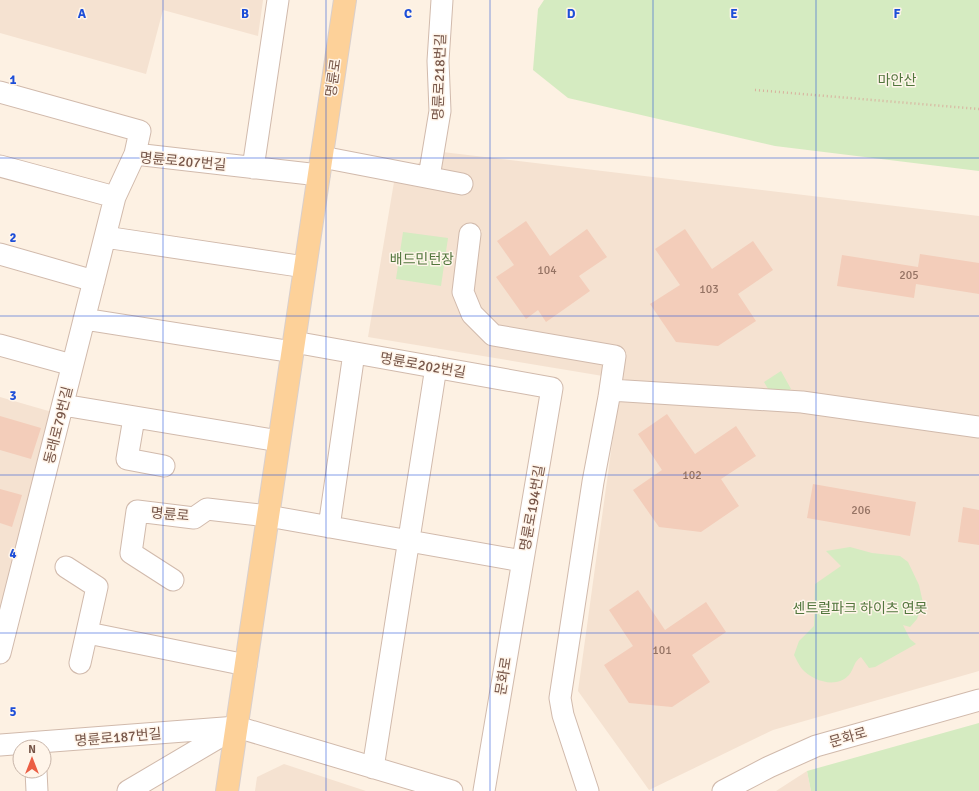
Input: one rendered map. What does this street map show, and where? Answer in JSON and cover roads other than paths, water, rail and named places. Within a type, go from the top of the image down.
[{"type":"main road","name":"명륜로","points":[[227,791],[345,0]]},
{"type":"street","points":[[253,168],[278,0]]},
{"type":"street","name":"명륜로218번길","points":[[429,177],[440,111],[438,61],[442,0]]},
{"type":"street","points":[[0,92],[140,131],[135,154]]},
{"type":"street","name":"명륜로207번길","points":[[115,197],[135,154],[253,168],[320,166]]},
{"type":"street","points":[[0,166],[115,197]]},
{"type":"street","points":[[320,166],[429,177],[462,184]]},
{"type":"street","name":"동래로79번길","points":[[0,653],[115,197]]},
{"type":"street","points":[[470,234],[463,292],[472,314],[493,335],[615,356],[593,482],[560,698],[563,715],[588,791]]},
{"type":"street","points":[[105,237],[305,267]]},
{"type":"street","points":[[0,254],[94,281]]},
{"type":"street","points":[[84,319],[293,347]]},
{"type":"street","points":[[0,345],[72,365]]},
{"type":"street","name":"명륜로202번길","points":[[293,347],[354,353],[552,388]]},
{"type":"street","points":[[329,527],[354,353]]},
{"type":"street","points":[[373,768],[436,367]]},
{"type":"street","name":"명륜로194번길","points":[[268,516],[522,561],[552,388]]},
{"type":"street","points":[[610,390],[802,402],[979,427]]},
{"type":"street","points":[[63,405],[279,441]]},
{"type":"street","points":[[134,418],[127,458],[164,466]]},
{"type":"street","name":"명륜로","points":[[173,580],[131,553],[137,511],[194,518],[207,509],[268,516]]},
{"type":"street","name":"문화로","points":[[484,791],[522,561]]},
{"type":"street","points":[[66,567],[97,588],[80,663]]},
{"type":"street","points":[[88,633],[246,664]]},
{"type":"street","name":"문화로","points":[[723,791],[769,767],[816,746],[979,700]]},
{"type":"street","points":[[128,791],[237,727],[452,791]]},
{"type":"street","name":"명륜로187번길","points":[[52,743],[237,727]]},
{"type":"street","name":"명륜로187번길","points":[[0,745],[12,745]]},
{"type":"street","points":[[36,779],[37,791]]},
{"type":"park label","name":"마안산","points":[[897,80]]},
{"type":"park label","name":"배드민턴장","points":[[422,259]]},
{"type":"park label","name":"센트럴파크 하이츠 연못","points":[[860,608]]}]
